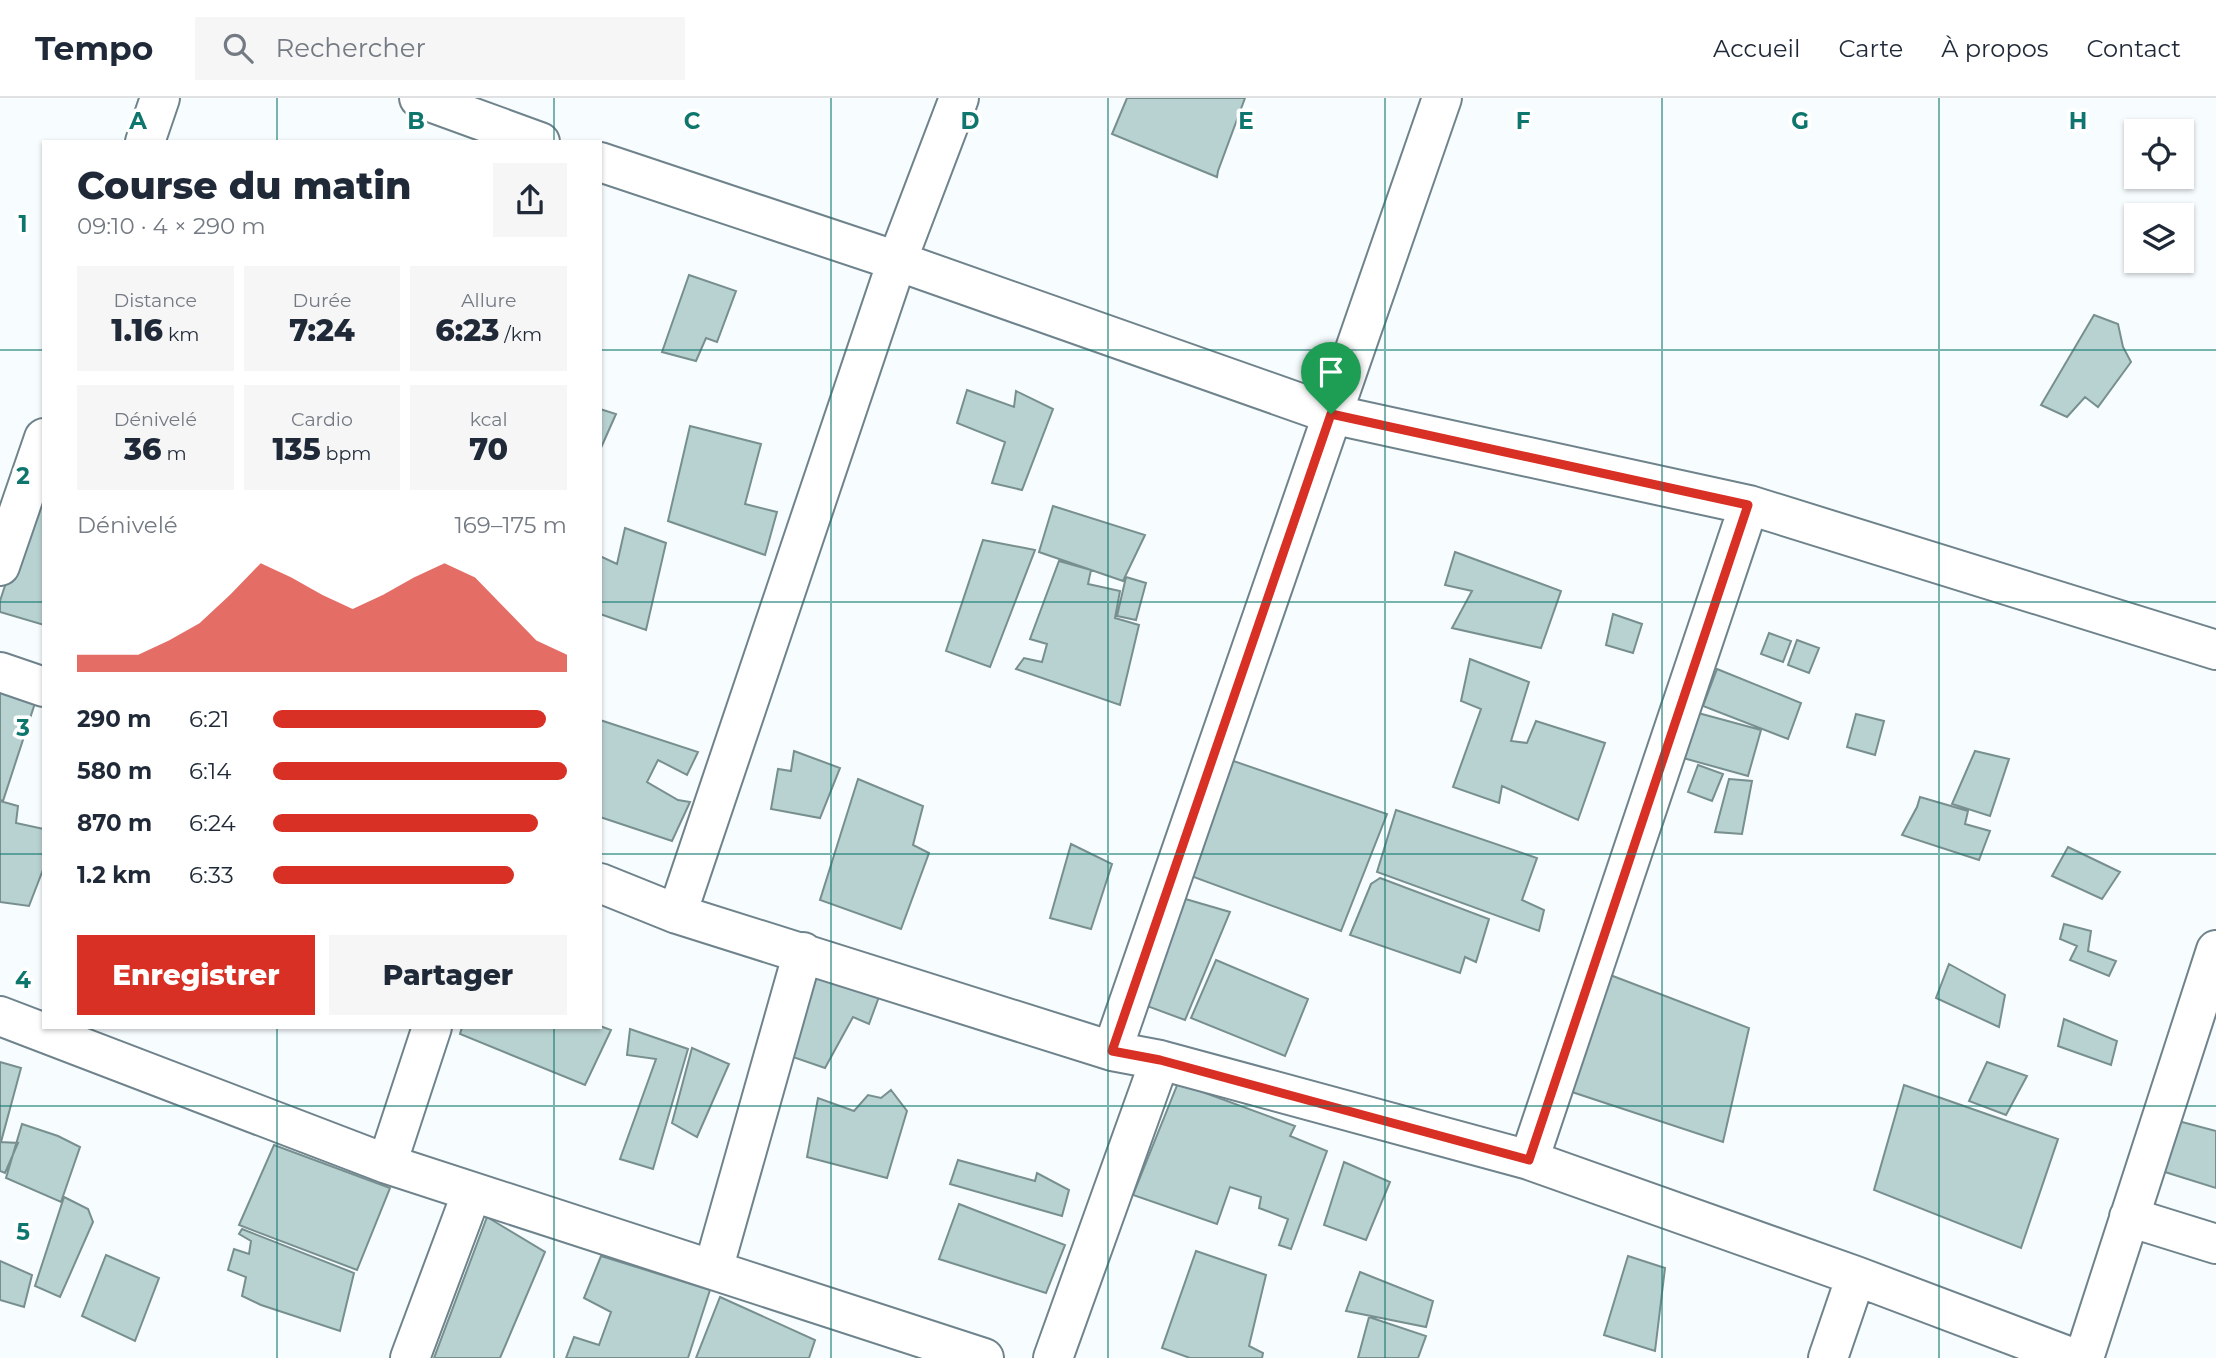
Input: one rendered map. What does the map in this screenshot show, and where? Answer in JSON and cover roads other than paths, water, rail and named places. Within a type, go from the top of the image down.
[{"type":"street","points":[[146,140],[160,98]]},
{"type":"street","points":[[419,98],[534,140]]},
{"type":"street","points":[[677,914],[897,261],[959,98]]},
{"type":"street","points":[[1112,1051],[1442,98]]},
{"type":"street","points":[[602,163],[897,261],[1331,414],[1748,505],[2216,650]]},
{"type":"street","points":[[0,566],[42,445]]},
{"type":"street","points":[[1529,1160],[1748,505]]},
{"type":"street","points":[[0,672],[42,686]]},
{"type":"street","points":[[602,884],[677,914],[1112,1051],[1160,1060],[1529,1160],[1856,1276],[2073,1358]]},
{"type":"street","points":[[2084,1358],[2216,950]]},
{"type":"street","points":[[713,1270],[803,952]]},
{"type":"street","points":[[0,1016],[387,1164],[984,1358]]},
{"type":"street","points":[[387,1164],[431,1029]]},
{"type":"street","points":[[1053,1358],[1160,1060]]},
{"type":"street","points":[[410,1358],[472,1192]]},
{"type":"street","points":[[2129,1217],[2216,1244]]},
{"type":"street","points":[[1828,1358],[1856,1276]]}]
